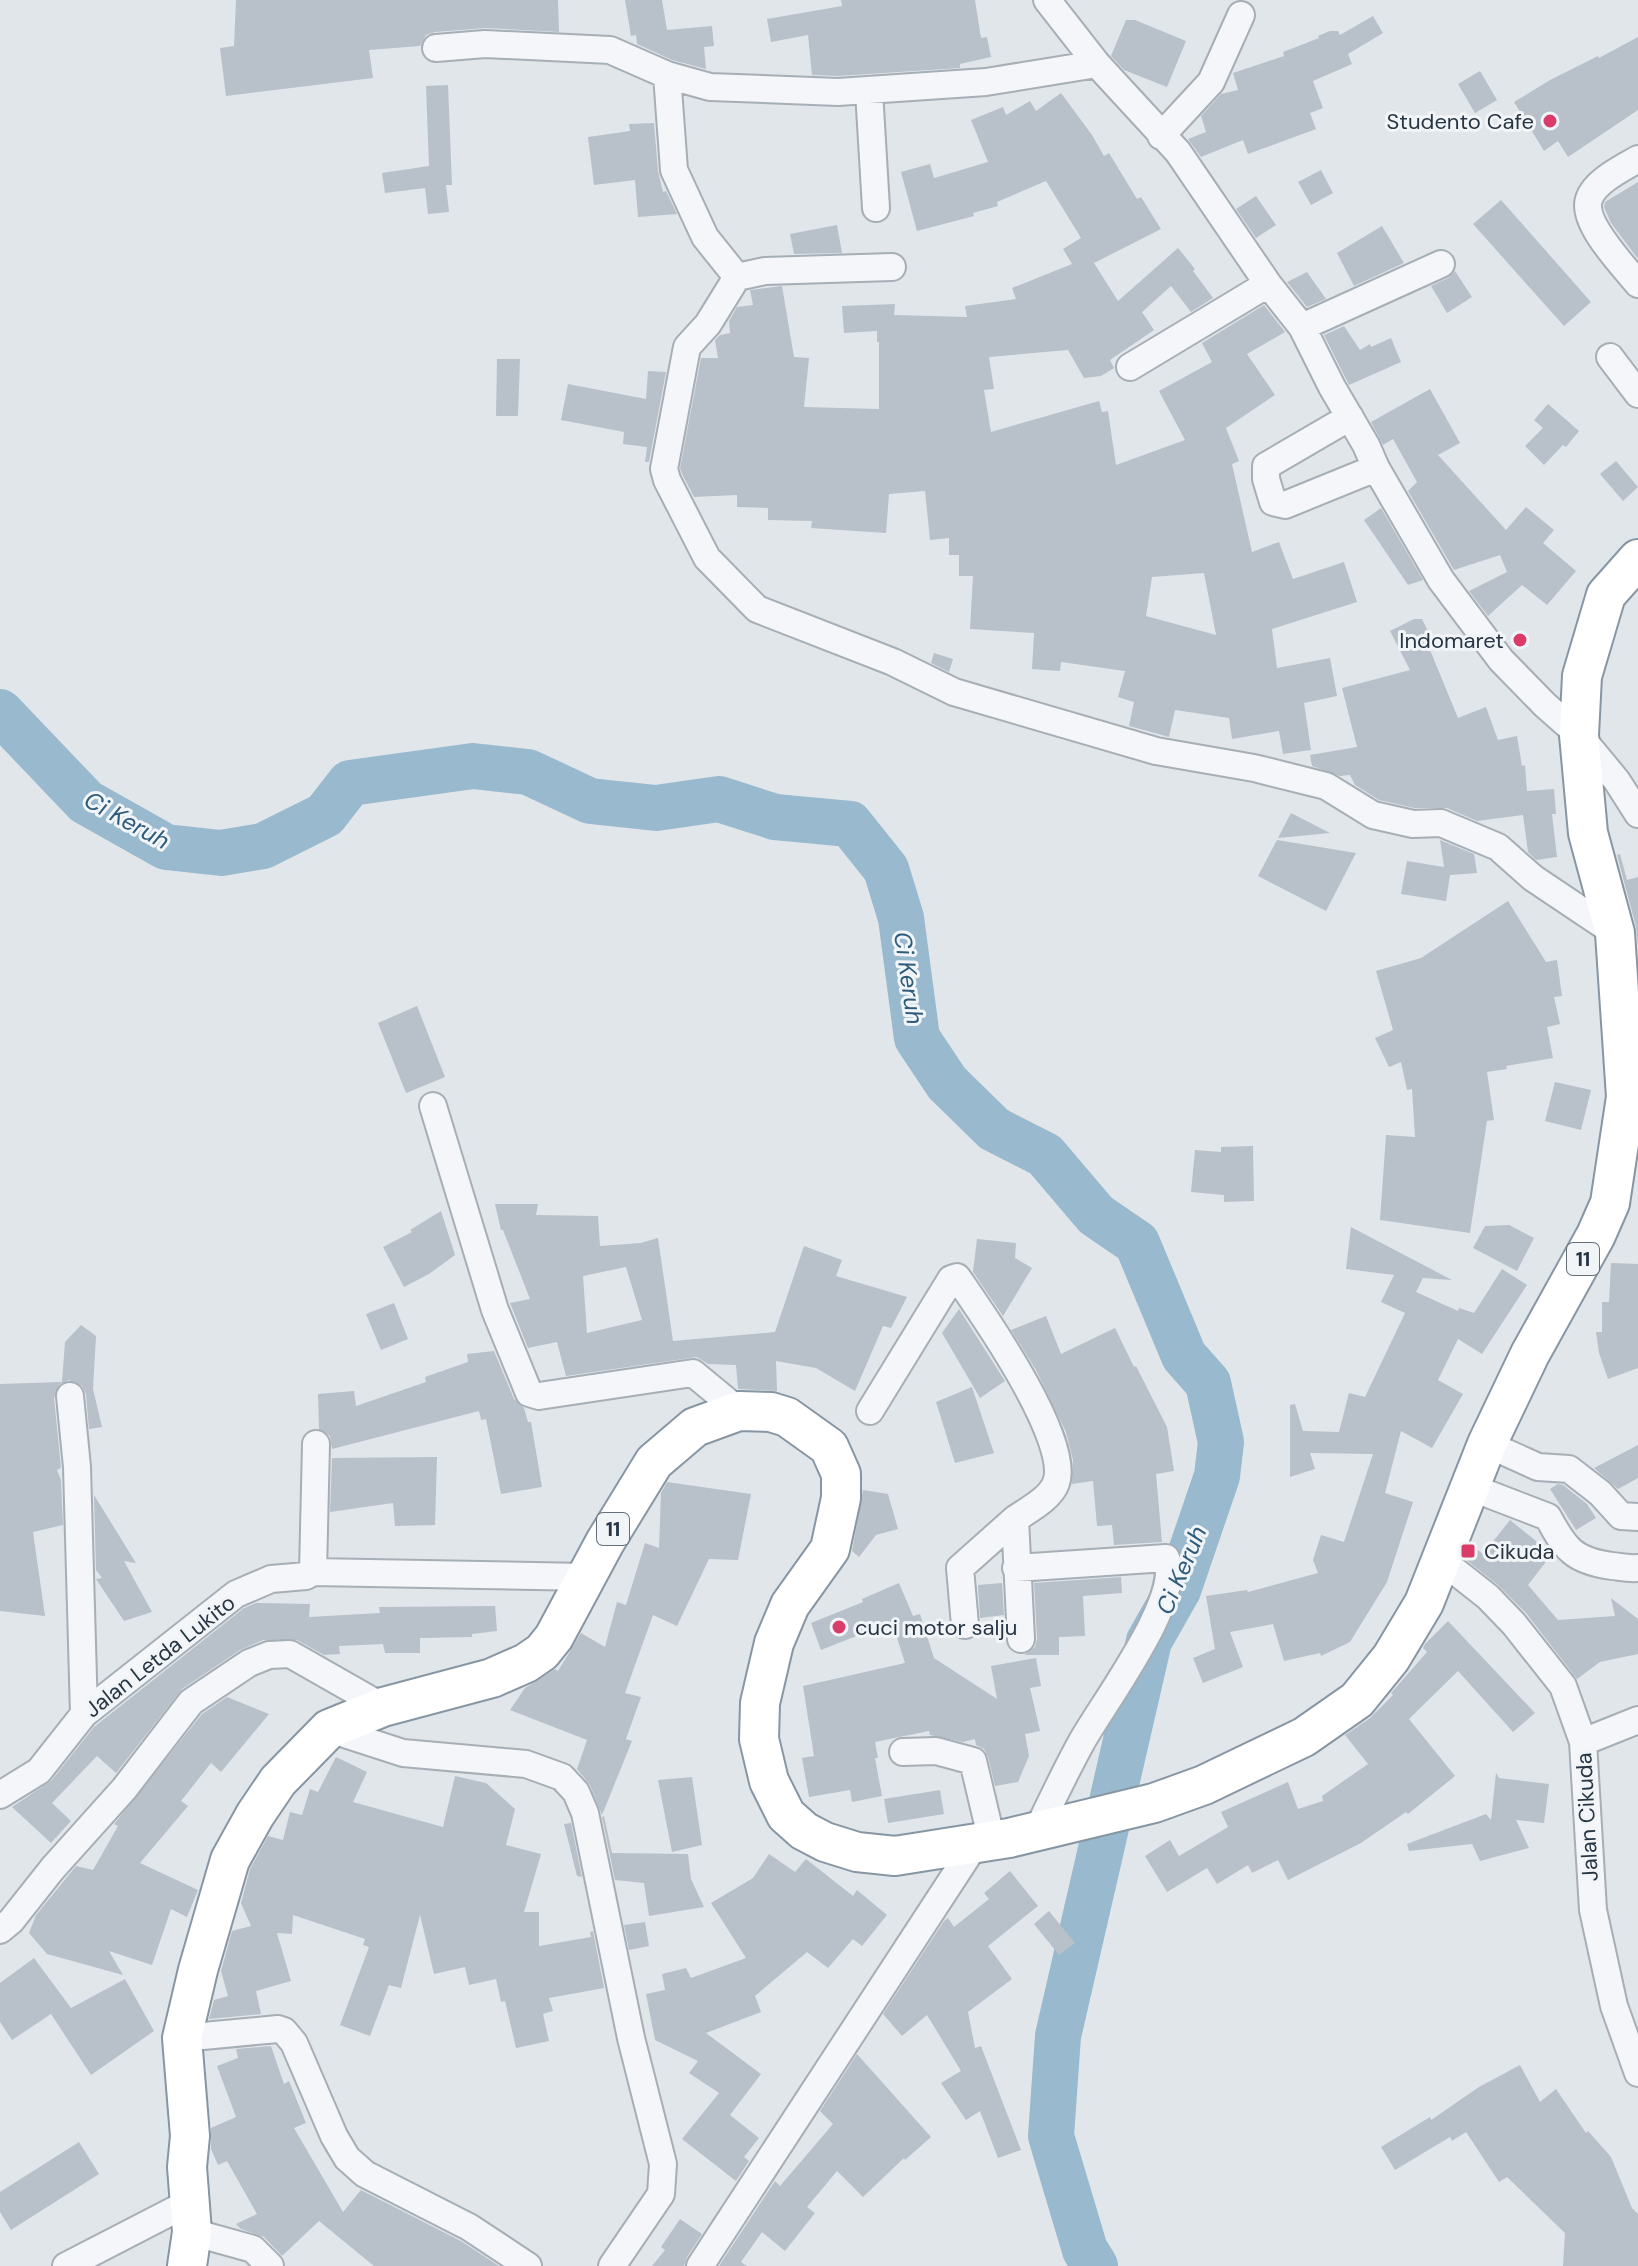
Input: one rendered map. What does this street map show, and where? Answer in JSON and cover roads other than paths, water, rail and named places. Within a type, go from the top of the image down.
[{"type":"highway","name":"11","points":[[190,2233],[187,2167],[190,2136],[182,2038],[230,1860],[278,1781],[329,1729],[383,1707],[492,1678],[542,1652],[554,1637],[654,1462],[695,1427],[739,1411],[771,1412],[787,1417],[829,1447],[841,1474],[841,1498],[830,1549],[790,1605],[774,1643],[760,1703],[759,1739],[769,1781],[786,1815],[804,1831],[825,1842],[857,1852],[895,1856],[984,1842],[1154,1803],[1204,1785],[1304,1737],[1357,1700],[1391,1658],[1424,1603],[1487,1444],[1530,1354],[1596,1235],[1610,1203],[1626,1097],[1615,933],[1588,833],[1579,735],[1582,676],[1606,595],[1638,559]]},
{"type":"street","points":[[1047,0],[1097,64],[1178,152],[1268,284],[1302,327],[1376,468],[1441,580],[1474,626],[1501,660],[1579,735],[1617,781],[1638,814]]},
{"type":"street","points":[[1161,136],[1211,82],[1241,15]]},
{"type":"street","points":[[436,48],[485,44],[610,50],[667,75],[710,87],[869,91],[986,82],[1097,64]]},
{"type":"street","points":[[667,75],[674,170],[705,237],[737,277]]},
{"type":"street","points":[[869,91],[876,208]]},
{"type":"street","points":[[1638,159],[1600,184],[1589,198],[1589,220],[1638,284]]},
{"type":"street","points":[[1302,327],[1441,264]]},
{"type":"street","points":[[892,267],[765,271],[737,277],[708,324],[687,347],[664,469],[707,558],[757,609],[893,662],[954,692],[1156,751],[1254,768],[1326,786],[1373,815],[1413,824],[1441,823],[1498,847],[1533,878],[1615,933]]},
{"type":"street","points":[[1130,367],[1268,284]]},
{"type":"street","points":[[1610,357],[1638,394]]},
{"type":"street","points":[[1350,417],[1266,466],[1264,472],[1273,502],[1285,505],[1376,468]]},
{"type":"street","points":[[433,1106],[495,1310],[529,1393],[539,1396],[693,1373],[739,1411]]},
{"type":"street","points":[[870,1411],[951,1279],[957,1277],[1011,1358],[1056,1451],[1058,1468],[1056,1484],[1041,1501],[1015,1519],[960,1568],[965,1625]]},
{"type":"street","points":[[70,1396],[77,1467],[84,1714]]},
{"type":"street","points":[[313,1572],[316,1444]]},
{"type":"street","points":[[1487,1444],[1538,1467],[1569,1469],[1600,1493],[1621,1516],[1638,1517]]},
{"type":"street","points":[[1470,1487],[1548,1517],[1562,1542],[1576,1556],[1591,1563],[1638,1568]]},
{"type":"street","points":[[1015,1519],[1021,1639]]},
{"type":"street","points":[[1016,1568],[1166,1558],[1170,1566],[1165,1595],[1155,1621],[1082,1741],[1042,1830]]},
{"type":"street","name":"Jalan Cikuda","points":[[1441,1560],[1488,1597],[1514,1624],[1563,1686],[1583,1742],[1593,1910],[1614,2006],[1638,2073]]},
{"type":"street","name":"Jalan Letda Lukito","points":[[0,1795],[39,1771],[84,1714],[236,1594],[271,1579],[306,1576],[313,1572],[587,1577]]},
{"type":"street","points":[[0,1930],[124,1789],[191,1702],[249,1663],[269,1655],[290,1654],[383,1707]]},
{"type":"street","points":[[1583,1742],[1638,1720]]},
{"type":"street","points":[[329,1729],[403,1753],[526,1764],[562,1777],[576,1792],[585,1813],[631,2038],[663,2164],[661,2194],[612,2266]]},
{"type":"street","points":[[700,2266],[984,1842],[973,1761],[936,1751],[903,1752]]},
{"type":"street","points":[[182,2038],[278,2029],[284,2031],[294,2043],[334,2136],[347,2158],[365,2174],[469,2227],[528,2266]]},
{"type":"street","points":[[66,2266],[190,2233],[253,2249],[270,2266]]},
{"type":"waterway","name":"Ci Keruh","points":[[0,712],[86,802],[166,847],[221,853],[263,846],[325,815],[350,783],[473,766],[528,772],[590,801],[656,808],[719,799],[775,817],[850,824],[886,869],[901,918],[917,1038],[947,1083],[994,1129],[1045,1155],[1096,1215],[1137,1243],[1184,1356],[1208,1383],[1221,1442],[1217,1476],[1178,1590],[1149,1641],[1058,2036],[1051,2136],[1085,2250],[1095,2266]]},
{"type":"place","name":"Studento Cafe","points":[[1550,121]]},
{"type":"place","name":"Indomaret","points":[[1520,640]]},
{"type":"place","name":"Cikuda","points":[[1468,1551]]},
{"type":"place","name":"cuci motor salju","points":[[839,1627]]}]
